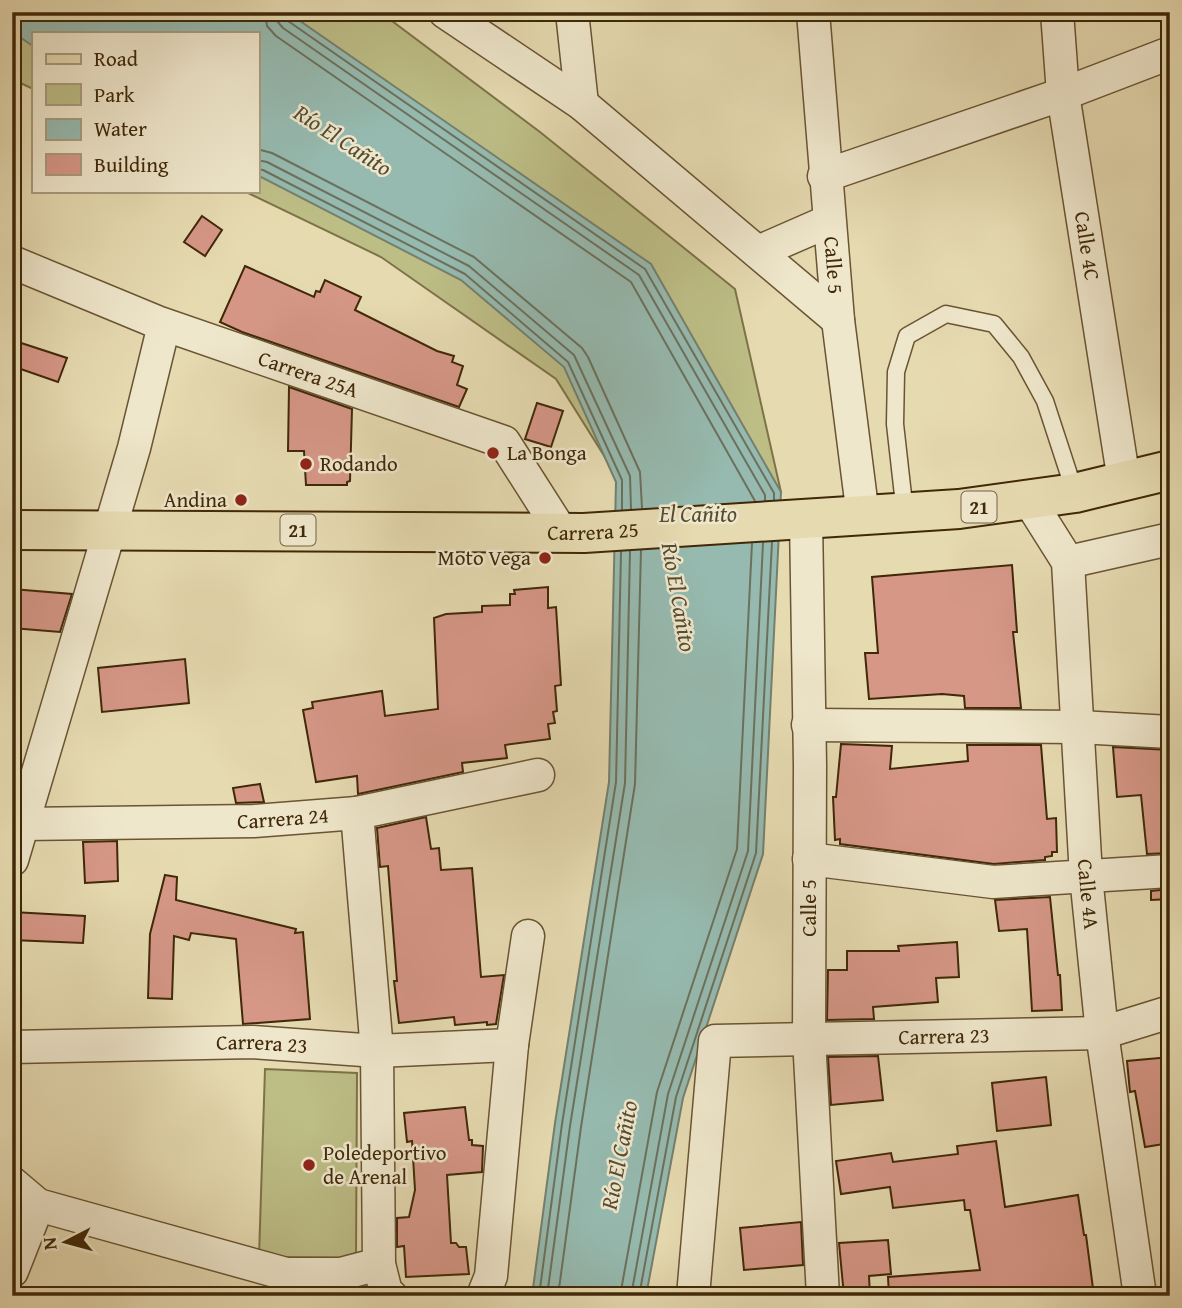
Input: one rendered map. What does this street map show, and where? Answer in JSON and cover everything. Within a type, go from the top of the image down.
[{"type":"main road","name":"Carrera 25","points":[[12,530],[573,533],[959,509],[1075,493],[1170,470]]},
{"type":"street","points":[[444,12],[582,104],[838,320]]},
{"type":"street","points":[[572,12],[582,104]]},
{"type":"street","name":"Calle 5","points":[[813,12],[824,176],[838,320],[863,516]]},
{"type":"street","name":"Calle 4C","points":[[1057,12],[1063,94],[1124,481]]},
{"type":"street","points":[[824,176],[1063,94],[1170,53]]},
{"type":"street","points":[[758,252],[829,221]]},
{"type":"street","name":"Carrera 25A","points":[[12,262],[164,325],[505,442],[573,533]]},
{"type":"street","points":[[12,860],[22,824],[24,772],[110,529],[134,448],[164,325]]},
{"type":"street","name":"Calle 4A","points":[[1029,500],[1068,562],[1086,876],[1102,1033],[1140,1296]]},
{"type":"street","name":"Calle 5","points":[[796,520],[808,725],[809,1038],[823,1296]]},
{"type":"street","points":[[1068,562],[1170,539]]},
{"type":"street","points":[[808,725],[1079,727],[1170,732]]},
{"type":"street","name":"Carrera 24","points":[[22,824],[254,821],[357,813],[538,775]]},
{"type":"street","points":[[357,813],[377,1051],[379,1264],[386,1292],[391,1296]]},
{"type":"street","points":[[809,859],[993,882],[1170,871]]},
{"type":"street","points":[[487,1286],[512,1045],[528,936]]},
{"type":"street","name":"Carrera 23","points":[[694,1296],[715,1041],[1102,1033],[1170,1013]]},
{"type":"street","name":"Carrera 23","points":[[12,1047],[252,1042],[377,1051],[512,1045]]},
{"type":"street","points":[[12,1183],[38,1205],[286,1274],[341,1274],[379,1264]]},
{"type":"street","points":[[12,1271],[38,1205]]},
{"type":"lane","points":[[905,513],[895,424],[896,372],[907,336],[946,314],[994,324],[1021,357],[1045,401],[1075,493]]},
{"type":"green space","points":[[12,12],[380,12],[540,132],[735,289],[781,492],[628,494],[556,379],[381,257],[246,192],[259,192],[259,32],[32,32],[32,89],[12,79]]},
{"type":"green space","name":"Poledeportivo de Arenal","points":[[265,1069],[357,1073],[356,1258],[259,1257]]},
{"type":"water","name":"El Cañito","points":[[12,12],[287,12],[651,264],[781,492],[763,854],[683,1098],[646,1296],[532,1296],[555,1123],[609,782],[616,482],[564,367],[461,280],[259,176],[259,32],[32,32],[32,45],[12,32]]},
{"type":"building","points":[[202,216],[222,230],[205,256],[184,242]]},
{"type":"building","points":[[245,266],[314,297],[316,291],[320,292],[325,280],[361,297],[355,310],[437,351],[454,356],[452,362],[463,366],[457,385],[467,389],[459,407],[220,322]]},
{"type":"building","points":[[12,340],[67,358],[58,382],[12,366]]},
{"type":"building","points":[[289,387],[352,409],[350,481],[347,485],[306,485],[304,451],[288,451]]},
{"type":"building","points":[[537,403],[563,411],[551,447],[525,439]]},
{"type":"building","points":[[1012,565],[1017,632],[1013,632],[1021,708],[965,708],[964,696],[942,694],[869,699],[865,653],[878,653],[872,577]]},
{"type":"building","points":[[548,587],[548,608],[556,607],[561,685],[555,686],[557,711],[553,712],[555,723],[548,724],[550,739],[505,745],[507,758],[462,763],[463,772],[358,794],[357,776],[316,782],[303,710],[313,708],[312,702],[382,691],[385,716],[438,709],[434,618],[446,614],[482,612],[482,606],[510,605],[510,594],[515,594],[514,590]]},
{"type":"building","points":[[12,589],[72,594],[60,632],[12,628]]},
{"type":"building","points":[[185,659],[189,703],[102,712],[98,668]]},
{"type":"building","points":[[841,744],[892,746],[890,769],[968,761],[967,745],[1041,745],[1047,819],[1056,818],[1057,852],[1052,852],[1052,856],[1045,857],[1045,860],[994,864],[840,844],[840,839],[835,840],[833,797],[836,797]]},
{"type":"building","points":[[1113,747],[1170,750],[1170,853],[1147,854],[1141,795],[1117,797]]},
{"type":"building","points":[[260,784],[264,802],[236,803],[233,788]]},
{"type":"building","points":[[426,817],[431,849],[439,848],[441,870],[472,868],[481,977],[504,975],[496,1024],[487,1025],[487,1022],[455,1025],[454,1017],[399,1023],[388,866],[380,867],[377,828]]},
{"type":"building","points":[[117,841],[118,881],[85,883],[83,842]]},
{"type":"building","points":[[165,875],[177,877],[176,900],[296,929],[295,933],[303,932],[310,1019],[243,1024],[236,939],[191,933],[189,940],[174,936],[172,999],[148,998],[150,934]]},
{"type":"building","points":[[1170,889],[1170,899],[1151,900],[1151,891]]},
{"type":"building","points":[[1050,897],[1062,1010],[1032,1011],[1027,929],[999,931],[995,900]]},
{"type":"building","points":[[12,912],[85,916],[83,943],[12,940]]},
{"type":"building","points":[[957,942],[959,977],[936,978],[938,1002],[873,1007],[874,1019],[827,1020],[828,970],[847,970],[847,951],[899,951],[898,946]]},
{"type":"building","points":[[878,1056],[883,1100],[831,1105],[828,1057]]},
{"type":"building","points":[[1170,1057],[1170,1143],[1145,1147],[1135,1091],[1130,1092],[1127,1061]]},
{"type":"building","points":[[1046,1077],[1051,1125],[997,1131],[992,1083]]},
{"type":"building","points":[[465,1107],[469,1140],[472,1140],[472,1145],[483,1146],[482,1172],[447,1175],[451,1243],[466,1247],[469,1274],[406,1277],[404,1246],[397,1247],[397,1218],[409,1217],[415,1190],[412,1141],[407,1142],[404,1113]]},
{"type":"building","points":[[996,1141],[1005,1207],[1078,1195],[1094,1296],[889,1296],[888,1277],[980,1270],[970,1210],[965,1210],[964,1200],[893,1208],[890,1187],[841,1194],[836,1161],[891,1153],[893,1162],[958,1154],[957,1146]]},
{"type":"building","points":[[801,1222],[803,1265],[744,1270],[740,1228]]},
{"type":"building","points":[[888,1240],[891,1274],[869,1276],[870,1296],[844,1296],[839,1243]]},
{"type":"place","name":"La Bonga","points":[[493,453]]},
{"type":"place","name":"Rodando","points":[[306,464]]},
{"type":"place","name":"Andina","points":[[241,500]]},
{"type":"place","name":"Moto Vega","points":[[545,558]]},
{"type":"place","name":"Poledeportivo de Arenal","points":[[309,1165]]},
{"type":"water label","name":"Río El Cañito","points":[[343,140]]},
{"type":"water label","name":"Río El Cañito","points":[[679,597]]},
{"type":"water label","name":"Río El Cañito","points":[[619,1155]]}]
